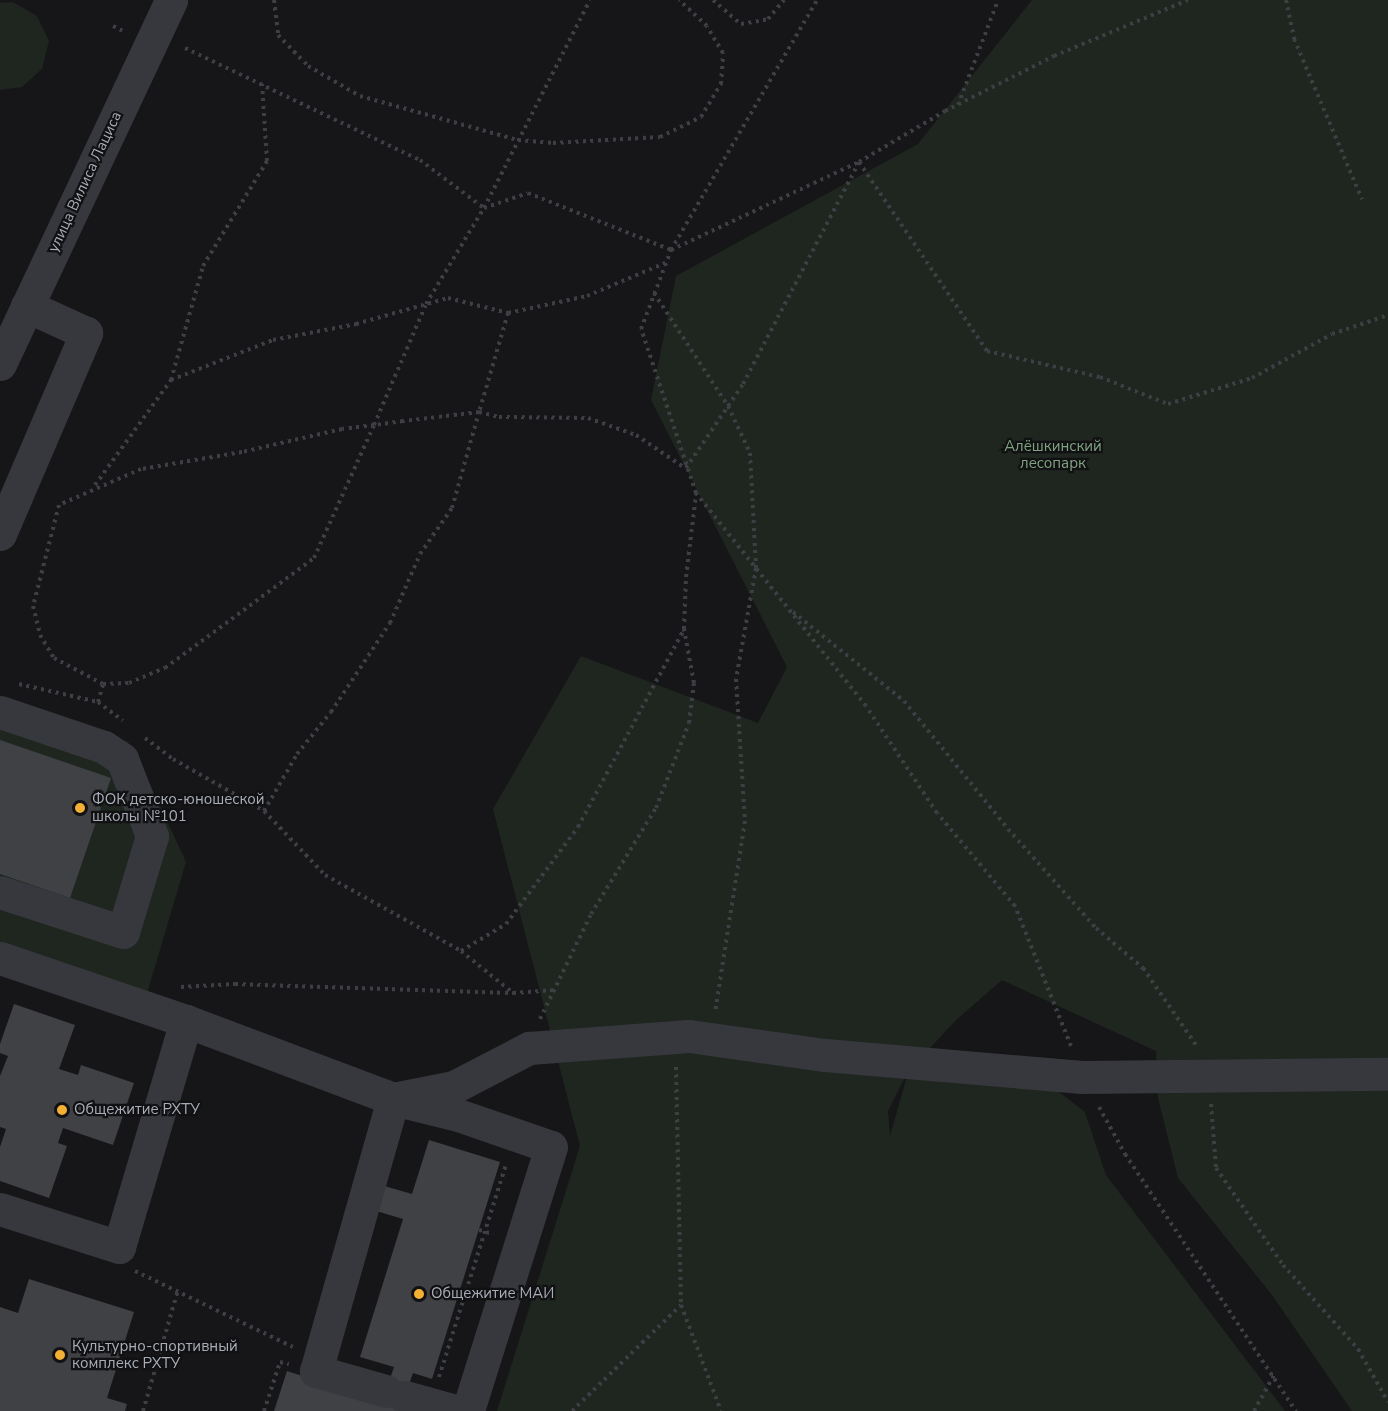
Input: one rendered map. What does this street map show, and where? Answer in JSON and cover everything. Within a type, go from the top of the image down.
[{"type":"street","name":"улица Вилиса Лациса","points":[[0,364],[171,0]]},
{"type":"street","points":[[0,534],[86,333],[27,306]]},
{"type":"street","points":[[0,892],[123,932],[152,836],[122,759],[104,747],[5,698]]},
{"type":"street","points":[[0,957],[186,1022],[393,1099],[515,1134],[551,1147],[468,1411]]},
{"type":"street","points":[[0,1209],[119,1247],[186,1022]]},
{"type":"street","points":[[393,1099],[454,1087],[530,1048],[676,1037],[711,1039],[825,1055],[1082,1077],[1388,1074]]},
{"type":"street","points":[[393,1099],[316,1366],[455,1411]]},
{"type":"path","points":[[274,0],[279,35],[308,66],[360,96],[518,140],[553,143],[660,137],[701,117],[721,84],[723,53],[707,26],[679,0]]},
{"type":"path","points":[[590,0],[484,208],[426,304],[374,425],[314,558],[165,668],[129,683],[103,684],[54,658],[40,634],[33,606],[59,505],[95,486],[141,469],[374,425],[479,412],[499,417],[588,418],[636,435],[685,469]]},
{"type":"path","points":[[713,0],[741,24],[768,19],[784,0]]},
{"type":"path","points":[[817,0],[670,250],[641,329],[685,469],[696,494],[866,706],[937,813],[1015,906],[1082,1077],[1125,1154],[1274,1374],[1296,1411]]},
{"type":"path","points":[[957,106],[998,0]]},
{"type":"path","points":[[484,208],[528,193],[670,250],[859,162],[957,106],[1054,56],[1188,0]]},
{"type":"path","points":[[1286,0],[1294,39],[1362,199]]},
{"type":"path","points":[[185,48],[420,160],[484,208]]},
{"type":"path","points":[[95,486],[171,380],[203,266],[267,161],[262,84]]},
{"type":"path","points":[[859,162],[987,351],[1100,377],[1168,404],[1252,378],[1332,334],[1388,315]]},
{"type":"path","points":[[685,469],[728,406],[859,162]]},
{"type":"path","points":[[171,380],[273,340],[356,324],[448,298],[508,313],[587,296],[665,263]]},
{"type":"path","points":[[654,293],[728,406],[750,453],[756,568],[736,679],[745,821],[711,1039]]},
{"type":"path","points":[[264,811],[297,754],[332,712],[390,623],[420,554],[452,508],[508,313]]},
{"type":"path","points":[[530,1048],[591,914],[656,808],[689,723],[694,683],[684,629],[686,577],[696,494]]},
{"type":"path","points":[[788,608],[904,701],[1008,829],[1081,911],[1143,968],[1194,1039],[1209,1074],[1216,1168],[1283,1265],[1358,1348],[1388,1402]]},
{"type":"path","points":[[460,951],[506,924],[578,827],[684,629]]},
{"type":"path","points":[[98,702],[103,684]]},
{"type":"path","points":[[5,698],[98,702],[126,723]]},
{"type":"path","points":[[135,730],[173,759],[264,811],[325,875],[460,951],[513,993]]},
{"type":"path","points":[[178,987],[235,984],[513,993],[555,990]]},
{"type":"path","points":[[676,1037],[681,1305],[721,1411]]},
{"type":"path","points":[[404,1396],[437,1386],[515,1134]]},
{"type":"path","points":[[119,1247],[120,1263],[259,1328],[316,1366]]},
{"type":"path","points":[[143,1411],[178,1290]]},
{"type":"path","points":[[572,1411],[681,1305]]},
{"type":"path","points":[[264,1411],[280,1362],[316,1366]]},
{"type":"path","points":[[1254,1411],[1274,1374]]},
{"type":"green space","name":"Алёшкинский лесопарк","points":[[1032,0],[1388,0],[1388,1411],[1352,1411],[1272,1295],[1178,1178],[1158,1098],[1156,1051],[1002,980],[955,1021],[909,1071],[1046,1082],[1085,1112],[1106,1175],[1285,1411],[497,1411],[580,1146],[493,809],[581,656],[758,723],[787,667],[651,400],[676,276],[918,144]],"holes":[[[907,1076],[890,1136],[888,1111]]]},
{"type":"green space","points":[[13,2],[37,16],[49,41],[42,69],[22,87],[0,90],[0,3]]},
{"type":"green space","name":"ФОК детско-юношеской школы №101","points":[[0,697],[128,742],[144,771],[186,862],[146,997],[0,943]]},
{"type":"building","points":[[0,740],[111,778],[70,898],[0,874]]},
{"type":"building","name":"Общежитие РХТУ","points":[[14,1004],[75,1025],[59,1069],[78,1075],[81,1065],[134,1083],[113,1145],[63,1128],[58,1143],[67,1146],[49,1198],[0,1181],[0,1147],[6,1129],[0,1127],[0,1076],[8,1056],[0,1053],[0,1044]]},
{"type":"building","name":"Общежитие МАИ","points":[[429,1140],[500,1162],[432,1379],[413,1373],[401,1408],[408,1411],[274,1411],[287,1371],[382,1402],[394,1367],[360,1357],[403,1219],[373,1210],[381,1185],[412,1194]]},
{"type":"building","name":"Культурно-спортивный комплекс РХТУ","points":[[29,1279],[134,1312],[107,1398],[127,1404],[125,1411],[0,1411],[0,1307],[18,1313]]},
{"type":"place","name":"ФОК детско-юношеской школы №101","points":[[80,808]]},
{"type":"place","name":"Общежитие РХТУ","points":[[62,1110]]},
{"type":"place","name":"Общежитие МАИ","points":[[419,1294]]},
{"type":"place","name":"Культурно-спортивный комплекс РХТУ","points":[[60,1355]]}]
